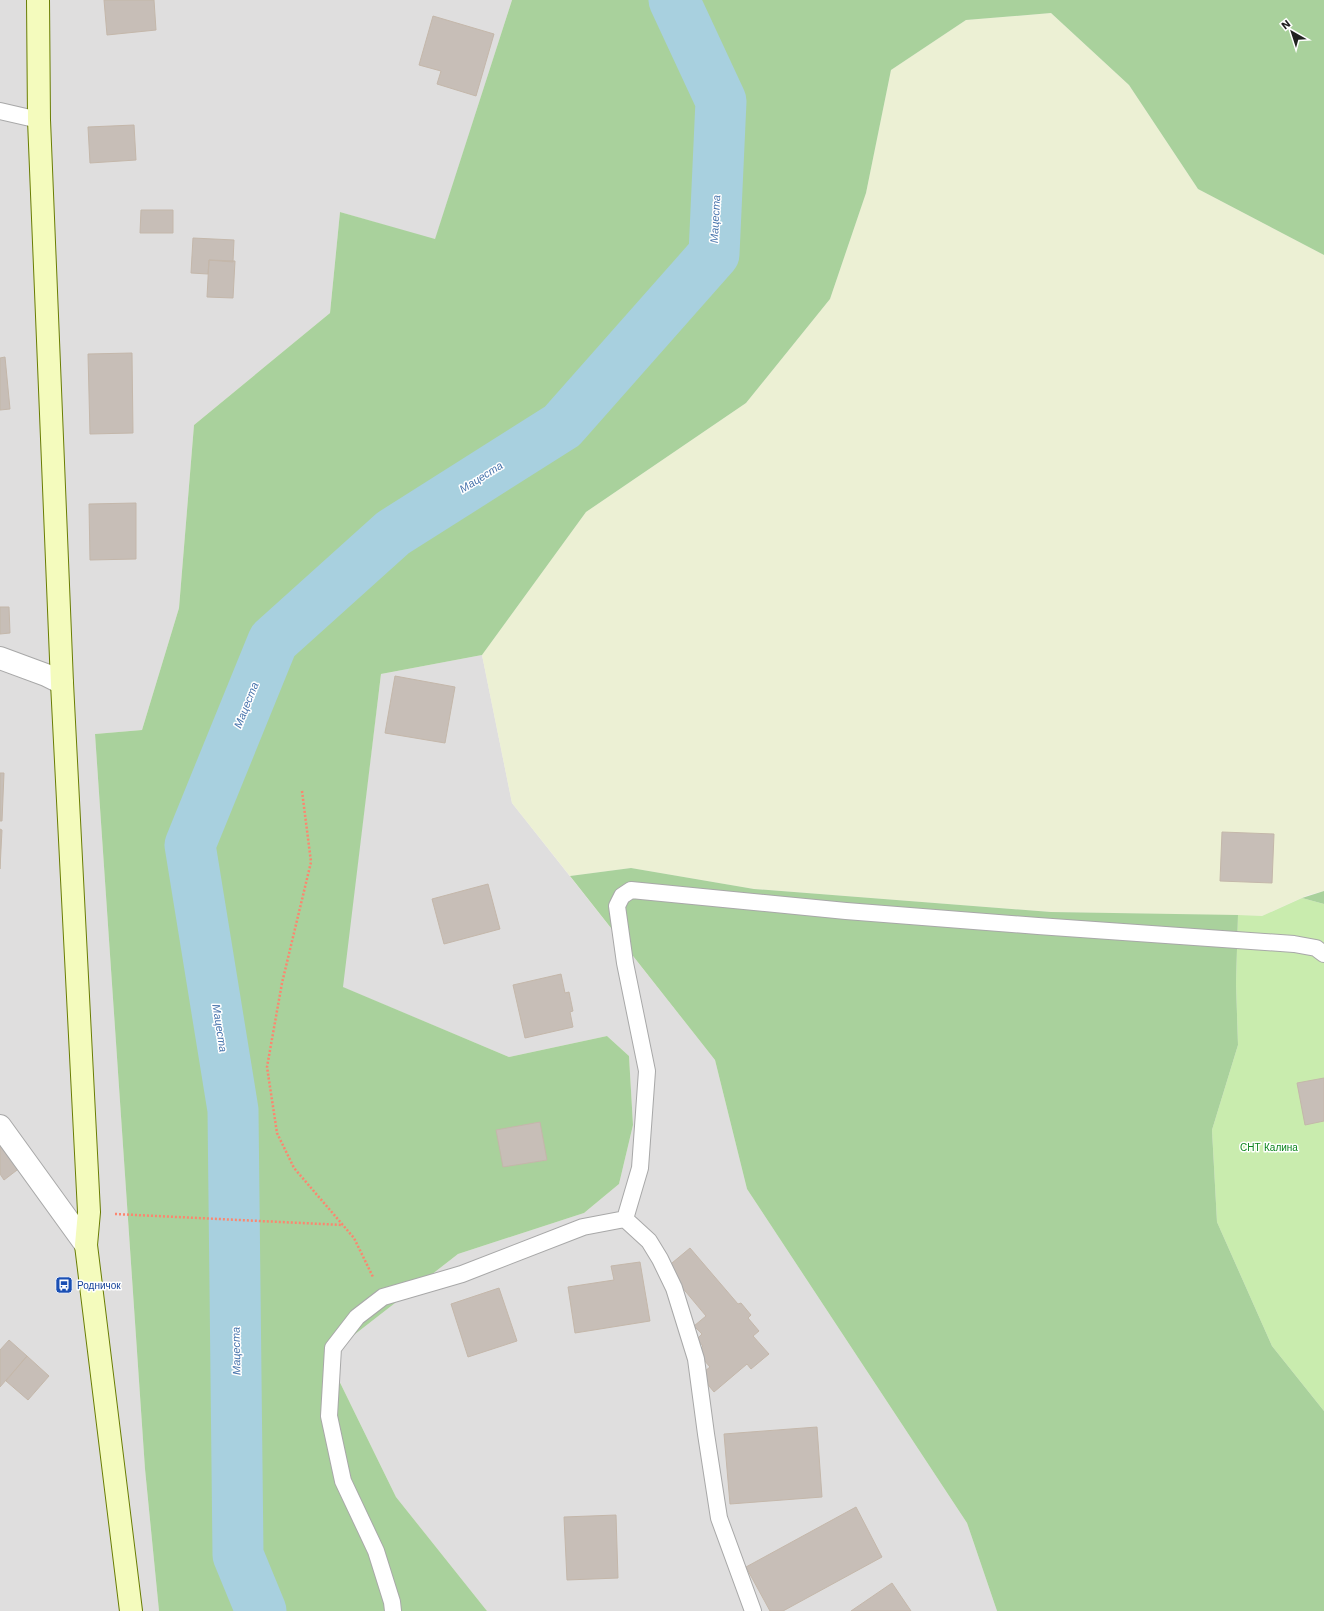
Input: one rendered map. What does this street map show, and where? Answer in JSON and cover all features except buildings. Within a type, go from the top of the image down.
[{"type":"street","points":[[38,0],[39,120],[62,683],[87,1146],[89,1212],[86,1245],[131,1611]]},
{"type":"street","points":[[0,658],[46,675],[62,683]]},
{"type":"street","points":[[0,1126],[86,1245]]},
{"type":"lane","points":[[0,111],[39,120]]},
{"type":"lane","points":[[625,1219],[640,1168],[647,1071],[625,963],[617,906],[622,896],[631,890],[869,913],[1294,944],[1316,948],[1324,954]]},
{"type":"lane","points":[[393,1611],[392,1602],[376,1551],[343,1481],[329,1416],[334,1348],[358,1317],[383,1297],[462,1274],[583,1227],[625,1219]]},
{"type":"lane","points":[[625,1219],[649,1241],[660,1259],[674,1288],[696,1358],[719,1518],[753,1611]]},
{"type":"path","points":[[302,791],[311,862],[282,983],[267,1067],[277,1133],[294,1168],[354,1238],[383,1297]]},
{"type":"path","points":[[138,1215],[344,1225]]},
{"type":"shaded area","points":[[0,0],[512,0],[435,240],[340,212],[330,313],[194,425],[179,608],[142,730],[95,734],[145,1469],[159,1611],[0,1611]]},
{"type":"shaded area","points":[[482,655],[512,803],[715,1060],[747,1189],[967,1523],[997,1611],[487,1611],[396,1497],[327,1356],[458,1254],[584,1213],[619,1184],[633,1125],[629,1056],[607,1036],[509,1057],[342,987],[381,674]]},
{"type":"green space","points":[[512,0],[1324,0],[1324,255],[1198,189],[1129,85],[1051,13],[966,20],[891,70],[866,193],[830,299],[746,403],[586,512],[482,655],[381,674],[343,987],[509,1057],[607,1036],[629,1056],[633,1125],[619,1184],[584,1213],[458,1254],[327,1356],[396,1497],[487,1611],[159,1611],[145,1469],[95,734],[142,730],[179,608],[194,425],[330,313],[340,212],[435,239]]},
{"type":"green space","points":[[1051,13],[1129,85],[1198,189],[1324,255],[1324,891],[1308,895],[1262,916],[1051,912],[754,889],[631,868],[570,876],[512,803],[482,655],[586,512],[746,403],[830,299],[866,193],[891,70],[966,20]]},
{"type":"green space","points":[[631,868],[754,889],[1051,912],[1238,915],[1236,983],[1238,1045],[1212,1130],[1217,1222],[1272,1346],[1324,1411],[1324,1611],[997,1611],[967,1523],[747,1189],[715,1060],[570,876]]},
{"type":"green space","points":[[1324,891],[1324,904],[1302,898]]},
{"type":"green space","name":"СНТ Калина","points":[[1302,898],[1324,904],[1324,1411],[1272,1346],[1217,1222],[1212,1130],[1238,1045],[1236,983],[1238,915],[1262,916]]},
{"type":"waterway","name":"Мацеста","points":[[261,1611],[238,1555],[233,1110],[190,845],[273,641],[393,533],[562,426],[714,254],[721,101],[674,0]]},
{"type":"place","name":"Родничок","points":[[64,1285]]}]
